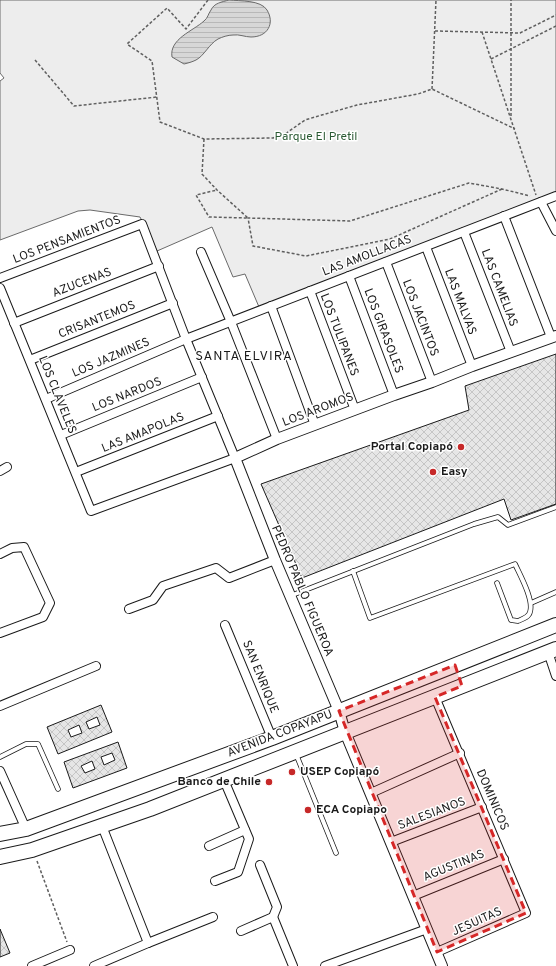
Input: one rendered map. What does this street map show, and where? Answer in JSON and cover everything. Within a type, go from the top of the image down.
[{"type":"highway","name":"AVENIDA COPAYAPU","points":[[0,834],[26,829],[272,738],[556,625]]},
{"type":"highway","name":"AVENIDA COPAYAPU","points":[[0,857],[32,850],[150,809],[554,651]]},
{"type":"highway","points":[[455,665],[462,686]]},
{"type":"street","name":"LAS AMOLLACAS","points":[[186,339],[464,232],[539,200],[556,196]]},
{"type":"street","points":[[539,200],[556,231]]},
{"type":"street","points":[[504,216],[554,336]]},
{"type":"street","name":"PEDRO PABLO FIGUEROA","points":[[142,224],[186,339],[275,560],[339,712],[345,732],[392,842],[442,966]]},
{"type":"street","name":"LOS PENSAMIENTOS","points":[[0,278],[142,224]]},
{"type":"street","name":"LAS CAMELIAS","points":[[464,232],[511,352]]},
{"type":"street","name":"LAS MALVAS","points":[[426,246],[472,366]]},
{"type":"street","points":[[200,252],[231,322],[277,439]]},
{"type":"street","name":"LOS JACINTOS","points":[[386,262],[432,382]]},
{"type":"street","name":"AZUCENAS","points":[[14,323],[159,266]]},
{"type":"street","name":"LOS GIRASOLES","points":[[349,276],[394,395]]},
{"type":"street","name":"LOS CLAVELES","points":[[0,288],[91,511]]},
{"type":"street","name":"LOS TULIPANES","points":[[310,291],[356,410]]},
{"type":"street","name":"CRISANTEMOS","points":[[30,360],[173,303]]},
{"type":"street","points":[[271,306],[315,425]]},
{"type":"street","name":"LOS AROMOS","points":[[91,511],[235,458],[277,439],[554,336]]},
{"type":"street","name":"LOS JAZMINES","points":[[46,399],[186,339]]},
{"type":"street","name":"LOS NARDOS","points":[[61,435],[202,377]]},
{"type":"street","name":"LAS AMAPOLAS","points":[[76,472],[218,416]]},
{"type":"street","points":[[0,554],[12,548],[24,547],[50,603],[43,617],[0,633]]},
{"type":"street","points":[[129,609],[153,600],[164,586],[216,568],[229,578],[275,560]]},
{"type":"street","name":"SAN ENRIQUE","points":[[225,625],[272,738]]},
{"type":"street","points":[[554,651],[556,676]]},
{"type":"street","points":[[0,706],[96,666]]},
{"type":"street","name":"DOMINICOS","points":[[435,697],[460,753],[526,913]]},
{"type":"street","points":[[371,793],[460,753]]},
{"type":"street","points":[[0,771],[26,829]]},
{"type":"street","points":[[215,881],[238,872],[249,839],[224,780]]},
{"type":"street","name":"SALESIANOS","points":[[392,842],[482,807]]},
{"type":"street","points":[[102,826],[148,943]]},
{"type":"street","points":[[209,846],[245,830]]},
{"type":"street","name":"AGUSTINAS","points":[[413,896],[504,859]]},
{"type":"street","points":[[260,865],[277,907],[273,917],[293,966]]},
{"type":"street","name":"JESUITAS","points":[[437,952],[526,913]]},
{"type":"street","points":[[94,966],[213,917]]},
{"type":"street","points":[[241,931],[273,917]]},
{"type":"street","points":[[325,966],[427,929]]},
{"type":"street","points":[[32,966],[46,963],[70,950]]},
{"type":"lane","points":[[290,596],[474,524],[498,517],[508,525],[556,507]]},
{"type":"lane","points":[[353,571],[370,618],[515,564],[531,602],[530,612],[526,617],[518,622],[511,620],[497,583]]},
{"type":"lane","points":[[531,602],[556,592]]},
{"type":"lane","points":[[0,757],[26,744],[38,744],[58,789]]},
{"type":"lane","points":[[296,752],[336,853]]},
{"type":"path","points":[[208,0],[186,28],[167,8],[127,44],[152,61],[160,122],[204,140],[273,138],[285,134],[305,120],[357,105],[418,94],[432,89],[515,129]]},
{"type":"path","points":[[432,89],[436,0]]},
{"type":"path","points":[[511,0],[511,118]]},
{"type":"path","points":[[435,31],[520,33],[556,15]]},
{"type":"path","points":[[491,59],[556,26]]},
{"type":"path","points":[[482,32],[539,200]]},
{"type":"path","points":[[35,60],[74,106],[157,97]]},
{"type":"path","points":[[204,140],[202,174],[248,218],[253,246],[306,256],[390,239],[502,189]]},
{"type":"path","points":[[217,190],[196,195],[209,217],[350,221],[469,183],[502,189],[530,197]]},
{"type":"path","points":[[32,850],[70,950]]},
{"type":"highlighted area","points":[[455,665],[462,686],[435,697],[526,913],[437,952],[339,711]]},
{"type":"green space","name":"Parque El Pretil","points":[[0,0],[556,0],[556,192],[259,307],[245,274],[233,277],[212,227],[157,251],[140,217],[90,210],[78,211],[0,240],[0,81],[4,78],[0,73]]},
{"type":"shaded area","points":[[229,0],[260,4],[264,7],[267,10],[270,20],[270,24],[266,32],[257,36],[249,37],[229,35],[218,39],[202,56],[194,61],[184,64],[172,57],[174,45],[178,40],[205,20],[214,6],[218,3]]},
{"type":"building","name":"Portal Copiapó","points":[[556,354],[556,504],[511,520],[504,499],[302,578],[261,484],[469,410],[465,386]]},
{"type":"building","points":[[101,705],[112,732],[58,754],[47,727]],"holes":[[[97,717],[100,725],[89,729],[86,722]],[[79,725],[82,733],[71,737],[68,730]]]},
{"type":"building","points":[[118,742],[127,768],[73,788],[64,762]],"holes":[[[112,753],[115,760],[104,765],[101,757]],[[92,761],[95,769],[85,773],[81,766]]]},
{"type":"building","points":[[0,929],[10,953],[0,957]]},
{"type":"place","name":"Portal Copiapó","points":[[461,447]]},
{"type":"place","name":"Easy","points":[[433,472]]},
{"type":"place","name":"USEP Copiapó","points":[[292,772]]},
{"type":"place","name":"Banco de Chile","points":[[269,782]]},
{"type":"place","name":"ECA Copiapo","points":[[308,810]]},
{"type":"district","name":"SANTA ELVIRA","points":[[244,357]]}]
